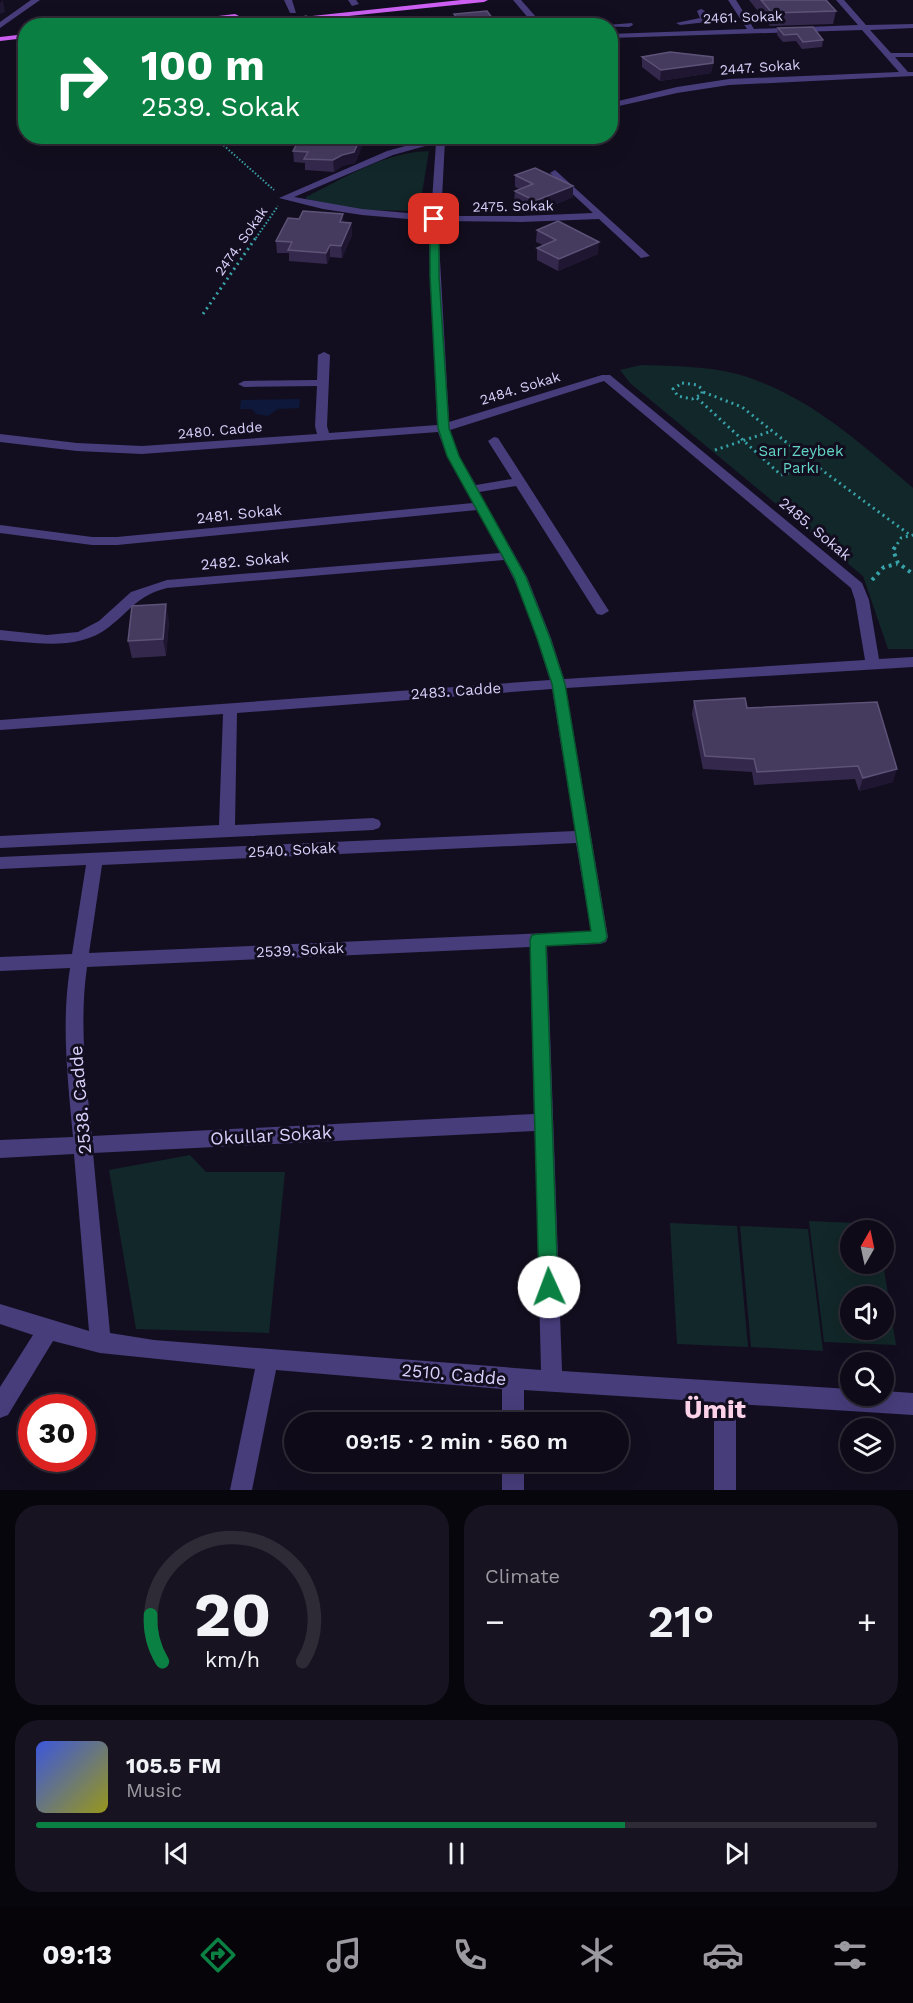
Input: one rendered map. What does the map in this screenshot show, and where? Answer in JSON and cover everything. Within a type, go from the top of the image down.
[{"type":"main road","points":[[221,18],[353,2],[396,0]]},
{"type":"main road","points":[[303,18],[484,0]]},
{"type":"main road","points":[[0,39],[18,37]]},
{"type":"main road","points":[[0,46],[18,45]]},
{"type":"street","points":[[0,26],[36,0]]},
{"type":"street","points":[[288,0],[293,11]]},
{"type":"street","points":[[517,0],[533,18]]},
{"type":"street","points":[[732,0],[751,30]]},
{"type":"street","points":[[840,0],[909,74]]},
{"type":"street","points":[[675,23],[704,20],[701,11]]},
{"type":"street","points":[[614,14],[615,18]]},
{"type":"street","points":[[618,25],[640,24]]},
{"type":"street","name":"2461. Sokak","points":[[618,36],[913,26]]},
{"type":"street","points":[[889,55],[913,55]]},
{"type":"street","name":"2447. Sokak","points":[[618,103],[677,90],[729,82],[909,74]]},
{"type":"street","points":[[284,198],[390,153],[423,144]]},
{"type":"street","points":[[441,144],[434,219],[443,428],[453,456],[509,556],[531,604],[558,684],[583,837]]},
{"type":"street","points":[[555,173],[645,256]]},
{"type":"street","name":"2475. Sokak","points":[[284,198],[365,213],[434,219],[513,220],[601,216]]},
{"type":"street","points":[[324,355],[321,426],[324,437]]},
{"type":"street","name":"2484. Sokak","points":[[443,428],[606,377]]},
{"type":"street","name":"2485. Sokak","points":[[606,377],[857,586]]},
{"type":"street","points":[[244,384],[323,383]]},
{"type":"street","name":"2480. Cadde","points":[[0,438],[77,447],[142,450],[443,428]]},
{"type":"street","points":[[494,441],[518,482],[602,610]]},
{"type":"street","points":[[471,490],[518,482]]},
{"type":"street","name":"2481. Sokak","points":[[0,529],[92,541],[117,541],[481,506]]},
{"type":"street","name":"2482. Sokak","points":[[0,635],[53,640],[93,631],[109,621],[132,597],[147,589],[167,584],[509,556]]},
{"type":"street","points":[[857,586],[862,600],[873,665]]},
{"type":"street","name":"2483. Cadde","points":[[0,725],[558,684],[913,662]]},
{"type":"street","points":[[227,831],[230,709]]},
{"type":"street","points":[[0,843],[373,824]]},
{"type":"street","name":"2540. Sokak","points":[[0,863],[583,837]]},
{"type":"street","name":"2539. Sokak","points":[[0,964],[600,937],[583,837]]},
{"type":"street","name":"2538. Cadde","points":[[95,859],[75,989],[74,1041],[100,1343]]},
{"type":"street","points":[[538,940],[552,1381]]},
{"type":"street","name":"Okullar Sokak","points":[[0,1149],[542,1122]]},
{"type":"street","name":"2510. Cadde","points":[[0,1314],[48,1330],[100,1343],[513,1379],[913,1404]]},
{"type":"street","points":[[0,1407],[48,1330]]},
{"type":"street","points":[[241,1490],[268,1359]]},
{"type":"street","points":[[513,1379],[513,1412]]},
{"type":"street","points":[[725,1392],[725,1490]]},
{"type":"street","points":[[513,1472],[513,1490]]},
{"type":"path","name":"2474. Sokak","points":[[203,314],[284,198],[222,144]]},
{"type":"path","points":[[815,465],[781,475],[697,398],[678,396],[673,389],[678,384],[697,385],[703,392],[742,407],[815,465],[912,535],[895,543],[892,550],[898,563],[913,574]]},
{"type":"path","points":[[697,398],[703,392]]},
{"type":"path","points":[[700,455],[772,431]]},
{"type":"path","points":[[857,586],[874,579],[884,567],[898,563]]},
{"type":"green space","points":[[429,151],[419,211],[361,210],[306,199],[350,174],[381,161],[412,152]]},
{"type":"green space","name":"Sarı Zeybek Parkı","points":[[641,365],[713,369],[762,383],[786,394],[831,421],[913,488],[913,649],[888,649],[863,576],[630,383],[620,370]]},
{"type":"green space","points":[[190,1155],[206,1172],[285,1172],[269,1333],[136,1329],[109,1170]]},
{"type":"green space","points":[[809,1221],[840,1222],[840,1274],[885,1274],[887,1286],[840,1286],[840,1340],[894,1340],[894,1332],[896,1345],[824,1342]]},
{"type":"green space","points":[[670,1223],[737,1226],[748,1347],[677,1344]]},
{"type":"green space","points":[[740,1226],[808,1229],[823,1351],[751,1347]]},
{"type":"water","points":[[300,399],[299,408],[278,409],[268,416],[256,414],[252,409],[240,409],[241,400]]},
{"type":"building","points":[[761,0],[826,0],[836,11],[772,13]]},
{"type":"building","points":[[487,11],[492,18],[457,18],[454,14]]},
{"type":"building","points":[[813,27],[823,40],[803,42],[797,34],[784,35],[778,28]]},
{"type":"building","points":[[670,52],[713,57],[713,63],[661,70],[642,57]]},
{"type":"building","points":[[297,144],[358,144],[354,152],[333,160],[304,159],[308,152],[293,151]]},
{"type":"building","points":[[535,168],[573,186],[535,201],[515,191],[533,184],[515,175]]},
{"type":"building","points":[[303,211],[343,214],[340,222],[351,223],[341,246],[330,245],[326,253],[288,250],[292,242],[276,241],[288,218],[299,219]]},
{"type":"building","points":[[558,221],[599,242],[559,259],[537,248],[556,240],[537,230]]},
{"type":"building","points":[[166,604],[163,639],[128,641],[132,606]]},
{"type":"building","points":[[745,698],[747,708],[877,702],[897,769],[863,778],[858,766],[757,772],[754,759],[705,756],[694,701]]},
{"type":"district","name":"Ümit","points":[[715,1409]]},
{"type":"route","points":[[434,219],[443,428],[462,474],[520,577],[544,638],[558,684],[600,937],[538,940],[549,1287]]}]
